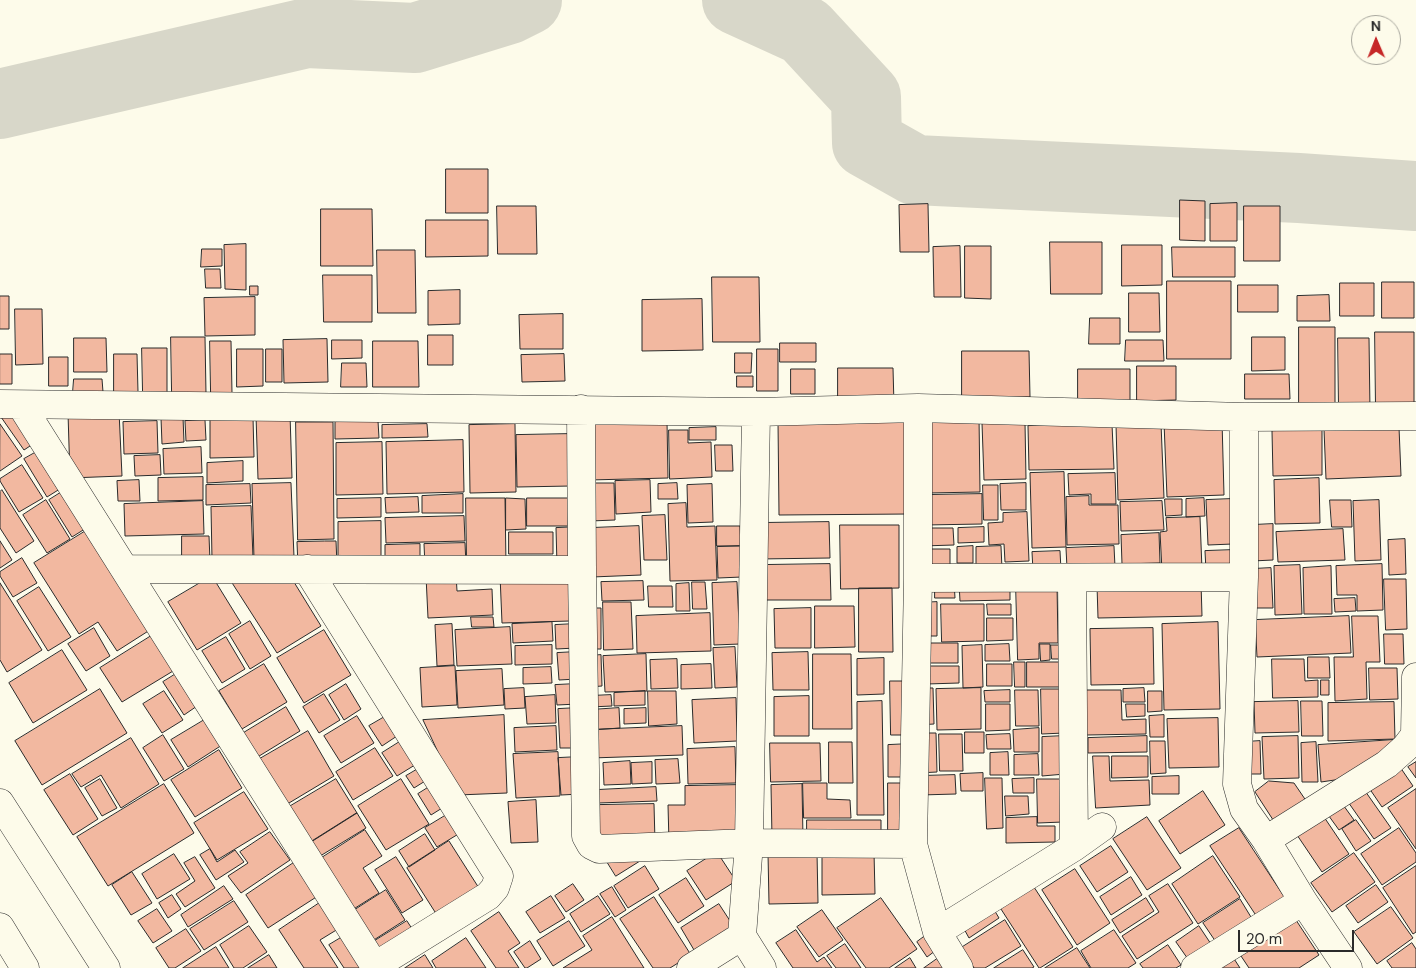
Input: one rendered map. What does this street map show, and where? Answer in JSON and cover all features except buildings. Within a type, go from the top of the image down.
[{"type":"street","points":[[11,404],[756,412],[918,408],[1244,417],[1416,416]]},
{"type":"street","points":[[11,404],[124,569],[375,967],[488,896],[495,888],[499,876],[307,570]]},
{"type":"street","points":[[918,408],[918,578],[913,844],[937,932],[959,968]]},
{"type":"street","points":[[581,409],[586,836],[591,845],[599,849],[749,843],[913,844]]},
{"type":"street","points":[[756,412],[749,843],[742,936],[762,968]]},
{"type":"street","points":[[1244,417],[1244,577],[1237,784],[1244,810],[1266,840],[1303,901],[1348,968]]},
{"type":"street","points":[[124,569],[582,570]]},
{"type":"street","points":[[918,578],[1244,577]]},
{"type":"street","points":[[1072,578],[1074,847]]},
{"type":"street","points":[[1266,840],[1387,764],[1405,748],[1416,736],[1416,677]]},
{"type":"street","points":[[0,804],[106,968]]},
{"type":"street","points":[[937,932],[1074,847],[1102,827]]},
{"type":"street","points":[[1195,968],[1303,901]]},
{"type":"street","points":[[0,927],[25,968]]},
{"type":"street","points":[[691,968],[742,936]]},
{"type":"waterway","points":[[0,104],[307,33],[415,38],[509,9],[527,0]]},
{"type":"waterway","points":[[737,0],[805,31],[866,97],[867,143],[915,170],[1299,188],[1416,196]]}]
